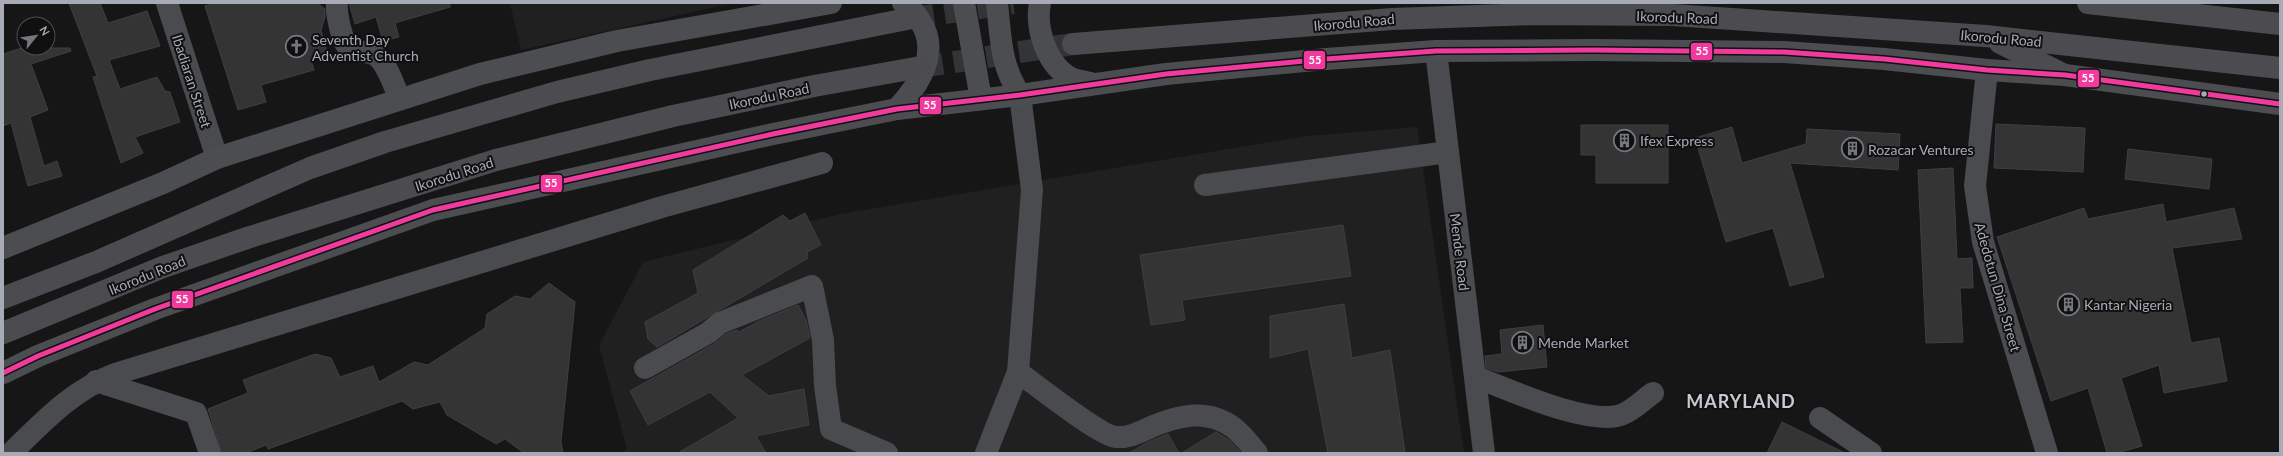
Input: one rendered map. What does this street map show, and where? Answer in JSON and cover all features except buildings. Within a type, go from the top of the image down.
[{"type":"highway","points":[[2088,3],[2280,24]]},
{"type":"highway","points":[[3,298],[102,259],[310,168],[385,142],[550,94],[908,10]]},
{"type":"highway","name":"Ikorodu Road","points":[[1074,44],[1392,19],[1536,14],[1673,15],[1986,36],[2280,68]]},
{"type":"highway","points":[[1986,36],[2065,75]]},
{"type":"highway","name":"Ikorodu Road","points":[[3,333],[163,267],[247,238],[496,160],[673,116],[921,67]]},
{"type":"main road","points":[[3,248],[163,183],[217,158],[480,74],[617,41],[787,8],[831,3]]},
{"type":"main road","points":[[964,3],[981,99]]},
{"type":"main road","points":[[997,3],[1002,56],[1012,82],[1020,95]]},
{"type":"main road","points":[[1040,3],[1040,27],[1045,47],[1052,59],[1062,71],[1073,79],[1094,83]]},
{"type":"main road","points":[[897,109],[921,77],[928,55],[928,34],[915,12],[908,10]]},
{"type":"main road","name":"Ikorodu Road","points":[[3,373],[38,356],[182,299],[433,210],[773,134],[897,109],[1020,95],[1094,83],[1246,66],[1436,51],[1593,50],[1784,52],[1884,59],[1987,70],[2065,75],[2280,104]]},
{"type":"street","name":"Ibadiaran Street","points":[[167,3],[217,158]]},
{"type":"street","points":[[337,3],[341,32],[347,47],[352,50],[369,52],[379,58],[400,99]]},
{"type":"street","name":"Mende Road","points":[[1436,51],[1484,453]]},
{"type":"street","name":"Adedotun Dina Street","points":[[1987,70],[1975,186],[1978,211],[1983,242],[2047,453]]},
{"type":"street","points":[[986,453],[1018,372],[1032,190],[1020,95]]},
{"type":"street","points":[[1205,185],[1448,152]]},
{"type":"street","points":[[11,453],[62,404],[96,381],[662,207],[822,163]]},
{"type":"street","points":[[645,368],[708,333],[720,323],[812,286],[823,340],[825,386],[831,429],[887,453]]},
{"type":"street","points":[[1018,372],[1099,430],[1115,437],[1129,437],[1173,418],[1195,414],[1216,419],[1234,428],[1257,453]]},
{"type":"street","points":[[1476,377],[1554,407],[1597,417],[1623,415],[1653,393]]},
{"type":"street","points":[[96,381],[196,412],[210,453]]},
{"type":"street","points":[[1820,418],[1871,453]]},
{"type":"shaded area","points":[[510,3],[734,3],[521,50]]},
{"type":"shaded area","points":[[1417,127],[1464,453],[621,453],[627,449],[599,345],[643,262],[840,214],[1307,136]]},
{"type":"tunnel","points":[[912,18],[1013,3]]},
{"type":"tunnel","points":[[921,67],[1073,44]]},
{"type":"transit line","name":"55","points":[[3,373],[38,356],[155,309],[433,210],[773,134],[897,109],[1020,95],[1166,74],[1326,59],[1436,51],[1593,50],[1784,52],[1884,59],[1987,70],[2065,75],[2280,104]]},
{"type":"place","name":"Seventh Day Adventist Church","points":[[296,47]]},
{"type":"place","name":"Ifex Express","points":[[1625,140]]},
{"type":"place","name":"Rozacar Ventures","points":[[1852,149]]},
{"type":"place","name":"Kantar Nigeria","points":[[2068,304]]},
{"type":"place","name":"Mende Market","points":[[1523,342]]},
{"type":"district","name":"MARYLAND","points":[[1741,401]]}]
